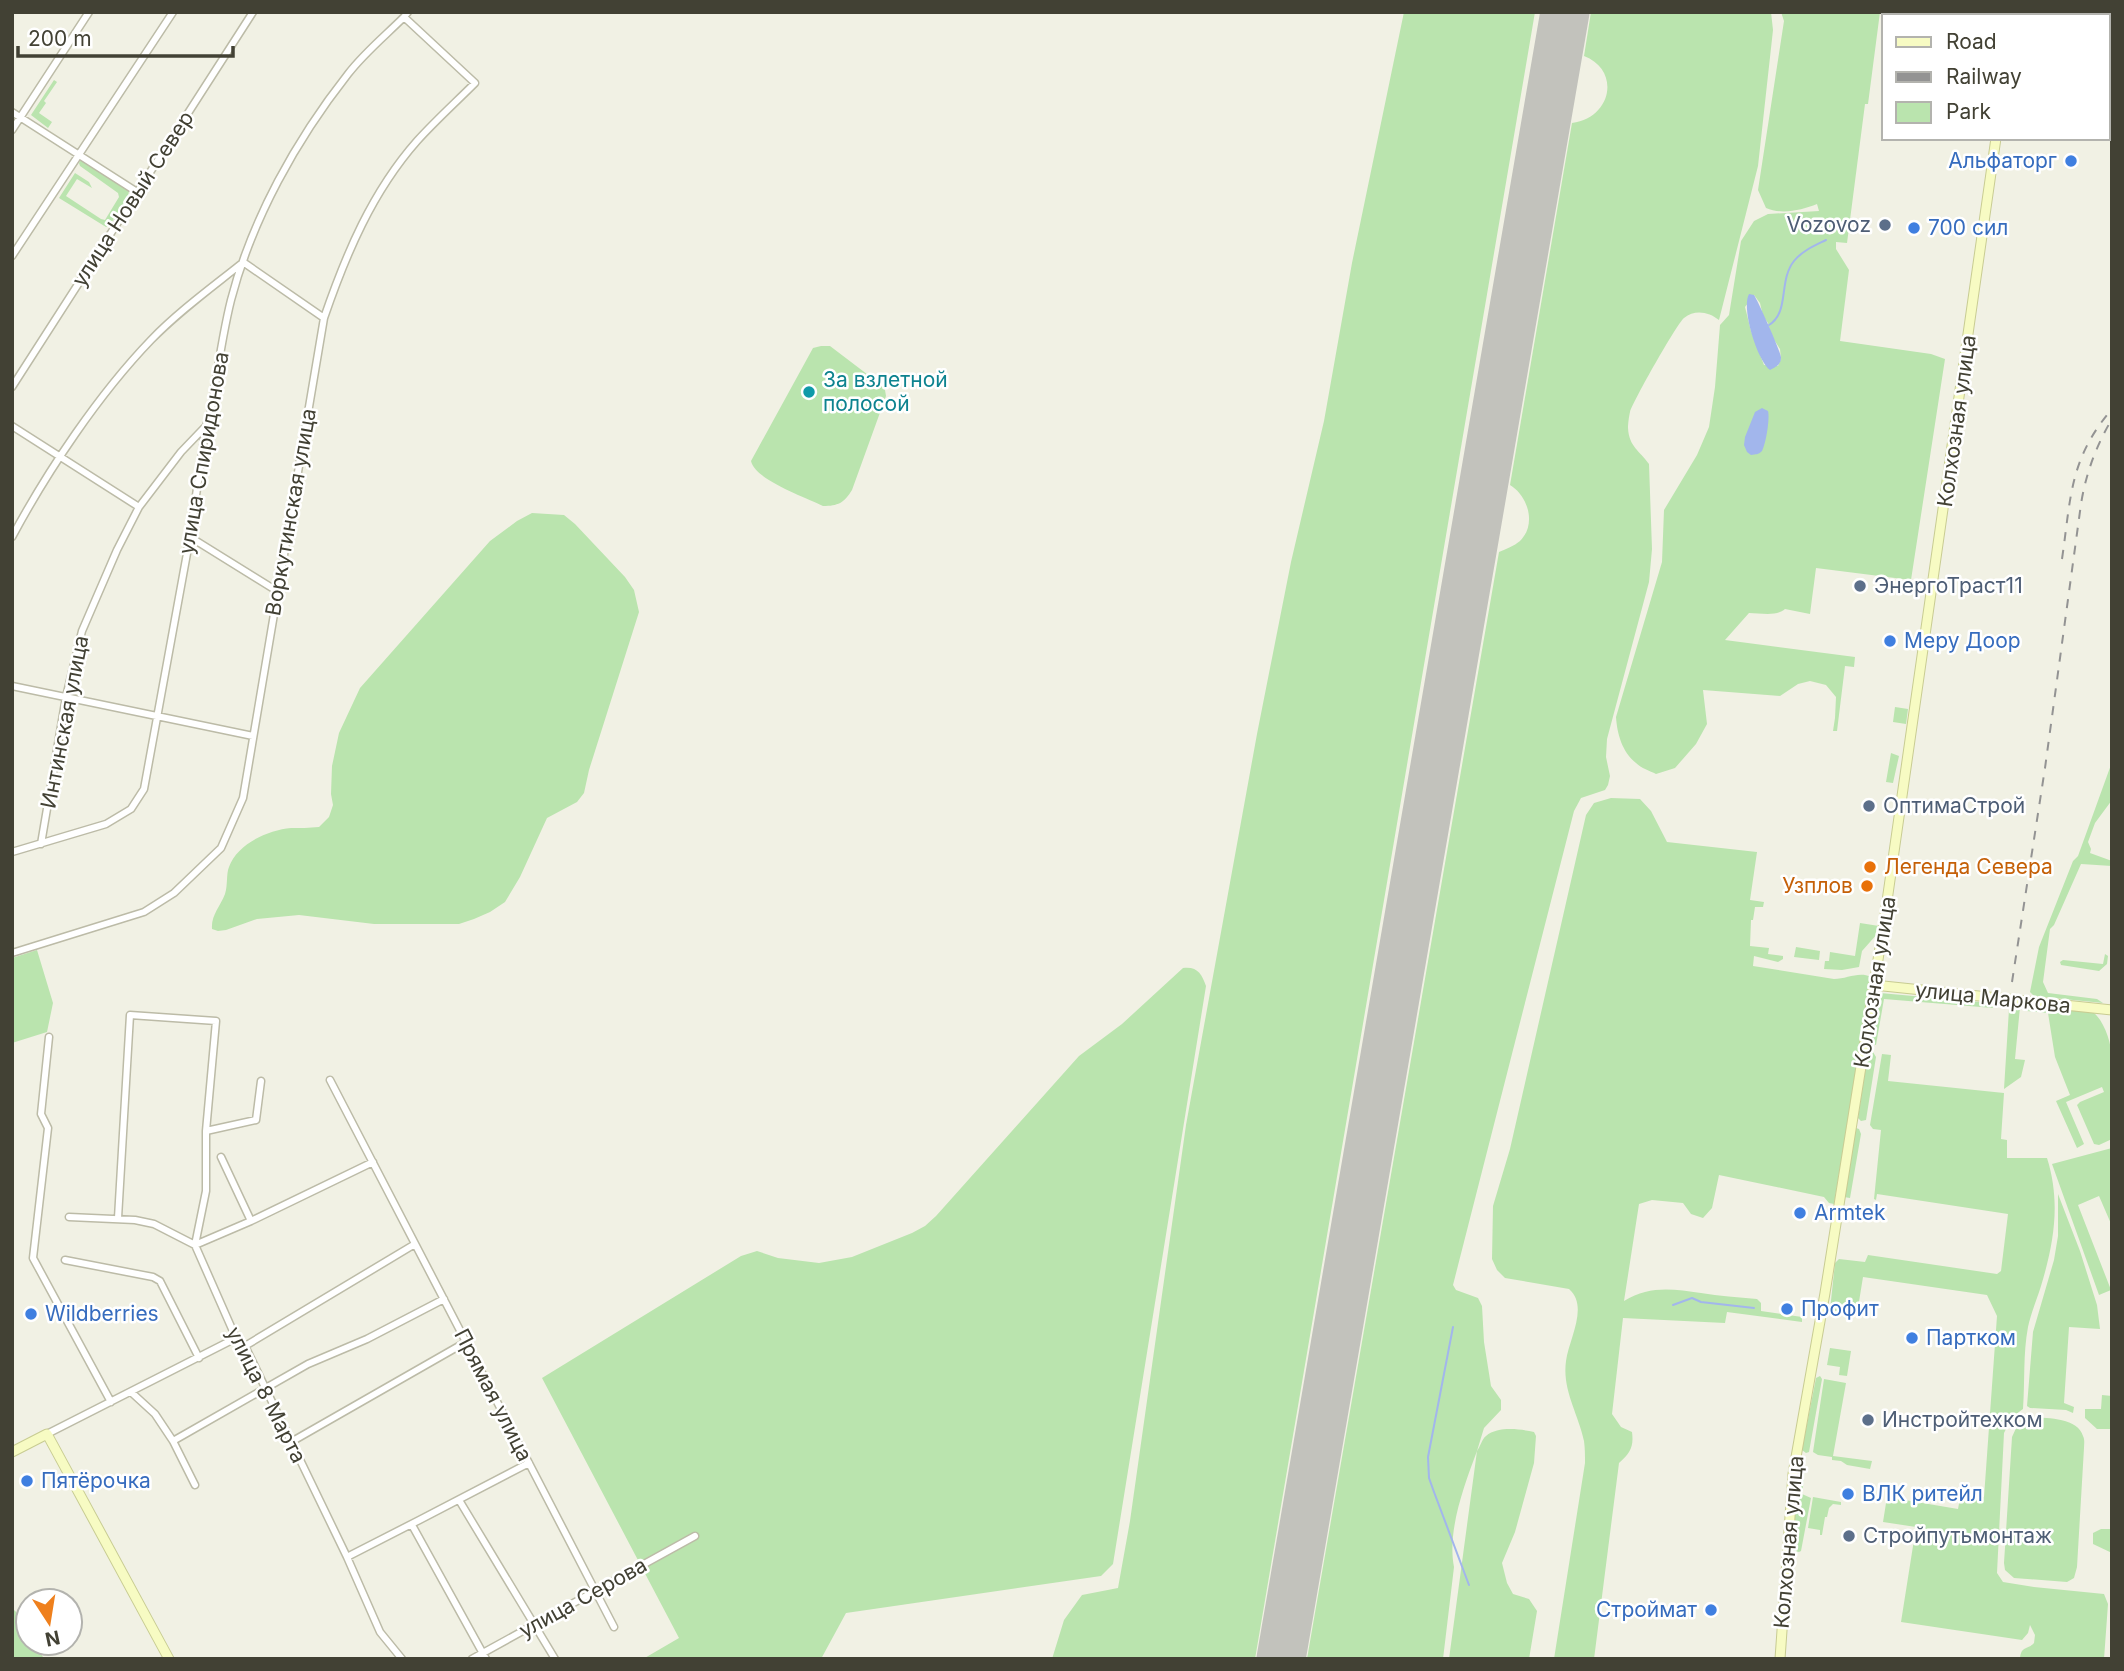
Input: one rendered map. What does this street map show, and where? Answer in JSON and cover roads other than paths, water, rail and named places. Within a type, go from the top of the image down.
[{"type":"street","points":[[12,131],[89,12]]},
{"type":"street","points":[[12,256],[173,12]]},
{"type":"street","name":"улица Новый Север","points":[[12,387],[253,12]]},
{"type":"street","name":"улица Спиридонова","points":[[12,852],[106,824],[131,809],[144,789],[190,537],[206,426],[231,302],[243,262],[271,194],[303,139],[349,73],[406,15]]},
{"type":"street","name":"Воркутинская улица","points":[[12,953],[144,912],[174,893],[221,848],[243,798],[324,318],[342,264],[376,196],[416,142],[475,83],[406,15]]},
{"type":"street","points":[[12,112],[137,192]]},
{"type":"street","name":"Колхозная улица","points":[[1780,1659],[1793,1475],[1874,985],[1996,140]]},
{"type":"street","points":[[12,537],[61,457],[116,379],[153,339],[243,262],[324,318]]},
{"type":"street","points":[[12,426],[139,507]]},
{"type":"street","name":"Интинская улица","points":[[41,844],[66,697],[82,631],[139,507],[181,452],[206,426]]},
{"type":"street","points":[[190,537],[277,591]]},
{"type":"street","points":[[12,686],[253,736]]},
{"type":"street","name":"улица Маркова","points":[[1874,985],[2112,1010]]},
{"type":"street","points":[[118,1218],[130,1015],[216,1021],[206,1131],[206,1191],[195,1245]]},
{"type":"street","points":[[49,1037],[41,1114],[48,1128],[33,1258],[111,1402]]},
{"type":"street","name":"Прямая улица","points":[[330,1080],[614,1627]]},
{"type":"street","points":[[206,1131],[256,1120],[261,1081]]},
{"type":"street","points":[[221,1157],[251,1221]]},
{"type":"street","points":[[195,1245],[373,1162]]},
{"type":"street","points":[[69,1217],[118,1218],[154,1224],[195,1245]]},
{"type":"street","points":[[245,1346],[415,1244]]},
{"type":"street","name":"улица 8 Марта","points":[[195,1245],[236,1338],[245,1346],[347,1557],[380,1632],[402,1659]]},
{"type":"street","points":[[65,1261],[153,1277],[160,1282],[199,1358]]},
{"type":"street","points":[[173,1441],[309,1364],[367,1339],[444,1299]]},
{"type":"street","points":[[12,1452],[236,1338]]},
{"type":"street","points":[[291,1442],[466,1342]]},
{"type":"street","points":[[131,1392],[155,1414],[173,1441],[195,1485]]},
{"type":"street","points":[[47,1434],[169,1659]]},
{"type":"street","points":[[347,1557],[529,1462]]},
{"type":"street","points":[[459,1500],[536,1623],[555,1659]]},
{"type":"street","points":[[412,1525],[484,1656]]},
{"type":"street","name":"улица Серова","points":[[472,1659],[484,1656],[536,1623],[695,1536]]},
{"type":"water","points":[[1749,294],[1754,295],[1780,354],[1780,362],[1770,370],[1760,356],[1752,334],[1747,310]]},
{"type":"water","points":[[1762,408],[1768,411],[1765,443],[1761,452],[1751,455],[1744,445],[1745,437],[1755,412]]},
{"type":"waterway","points":[[1769,325],[1780,312],[1786,278],[1794,261],[1826,240]]},
{"type":"waterway","points":[[1673,1305],[1692,1298],[1701,1302],[1754,1308]]},
{"type":"waterway","points":[[1453,1327],[1428,1457],[1429,1478],[1469,1585]]},
{"type":"railway","points":[[2062,559],[2074,480],[2087,445],[2112,409]]},
{"type":"railway","points":[[2012,982],[2081,504],[2092,460],[2112,419]]},
{"type":"place","name":"Альфаторг","points":[[2071,161]]},
{"type":"place","name":"Vozovoz","points":[[1885,225]]},
{"type":"place","name":"700 сил","points":[[1914,228]]},
{"type":"place","name":"За взлетной полосой","points":[[809,392]]},
{"type":"place","name":"ЭнергоТраст11","points":[[1860,586]]},
{"type":"place","name":"Меру Доор","points":[[1890,641]]},
{"type":"place","name":"ОптимаСтрой","points":[[1869,806]]},
{"type":"place","name":"Легенда Севера","points":[[1870,867]]},
{"type":"place","name":"Узплов","points":[[1867,886]]},
{"type":"place","name":"Armtek","points":[[1800,1213]]},
{"type":"place","name":"Профит","points":[[1787,1309]]},
{"type":"place","name":"Wildberries","points":[[31,1314]]},
{"type":"place","name":"Партком","points":[[1912,1338]]},
{"type":"place","name":"Инстройтехком","points":[[1868,1420]]},
{"type":"place","name":"Пятёрочка","points":[[27,1481]]},
{"type":"place","name":"ВЛК ритейл","points":[[1848,1494]]},
{"type":"place","name":"Стройпутьмонтаж","points":[[1849,1536]]},
{"type":"place","name":"Строймат","points":[[1711,1610]]}]
